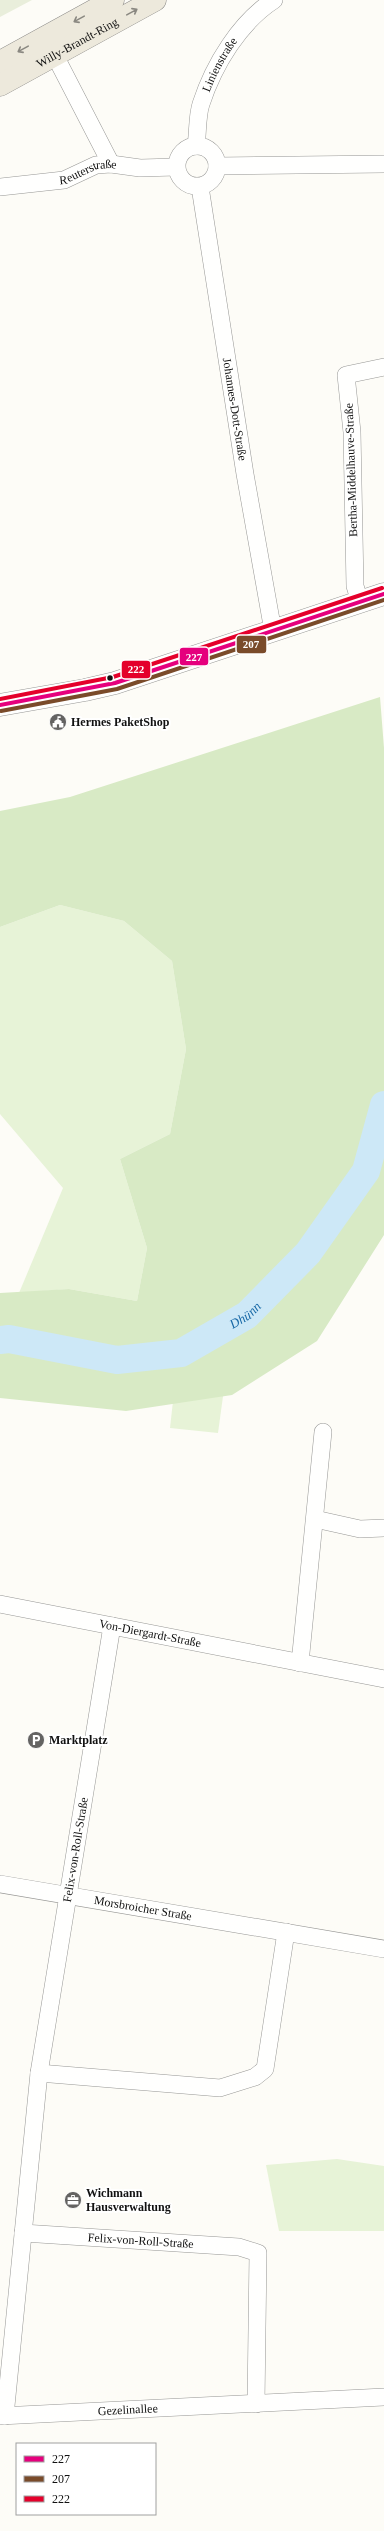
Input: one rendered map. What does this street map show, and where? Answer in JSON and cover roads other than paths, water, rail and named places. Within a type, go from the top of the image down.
[{"type":"main road","name":"Willy-Brandt-Ring","points":[[0,85],[113,0]]},
{"type":"main road","name":"Willy-Brandt-Ring","points":[[0,62],[50,46],[155,0]]},
{"type":"street","name":"Linienstraße","points":[[196,146],[201,104],[215,72],[244,27],[264,7],[274,0]]},
{"type":"street","points":[[50,46],[111,164]]},
{"type":"street","points":[[196,146],[211,152],[217,166],[211,180],[200,187],[189,185],[183,181],[176,167],[182,153],[196,146]]},
{"type":"street","name":"Reuterstraße","points":[[0,187],[64,180],[96,165],[111,164],[140,168],[176,167]]},
{"type":"street","points":[[217,166],[384,164]]},
{"type":"street","name":"Johannes-Dott-Straße","points":[[200,187],[245,474],[273,631]]},
{"type":"street","name":"Bertha-Middelhauve-Straße","points":[[360,602],[355,586],[352,432],[346,375],[384,367]]},
{"type":"street","points":[[0,705],[85,690],[115,683],[384,594]]},
{"type":"street","points":[[300,1662],[323,1432]]},
{"type":"street","points":[[315,1519],[360,1529],[384,1528]]},
{"type":"street","name":"Von-Diergardt-Straße","points":[[0,1604],[384,1679]]},
{"type":"street","name":"Felix-von-Roll-Straße","points":[[3,2416],[39,2073],[112,1626]]},
{"type":"street","name":"Morsbroicher Straße","points":[[0,1884],[384,1949]]},
{"type":"street","points":[[39,2073],[220,2088],[255,2077],[265,2069],[286,1932]]},
{"type":"street","name":"Felix-von-Roll-Straße","points":[[22,2233],[239,2247],[258,2253],[256,2404]]},
{"type":"street","name":"Gezelinallee","points":[[3,2416],[195,2405],[256,2404],[384,2397]]},
{"type":"waterway","name":"Dhünn","points":[[0,1340],[9,1339],[117,1360],[181,1353],[247,1315],[308,1253],[366,1171],[384,1105]]},
{"type":"place","name":"Hermes PaketShop","points":[[58,722]]},
{"type":"place","name":"Marktplatz","points":[[36,1740]]},
{"type":"place","name":"Wichmann Hausverwaltung","points":[[73,2200]]}]
